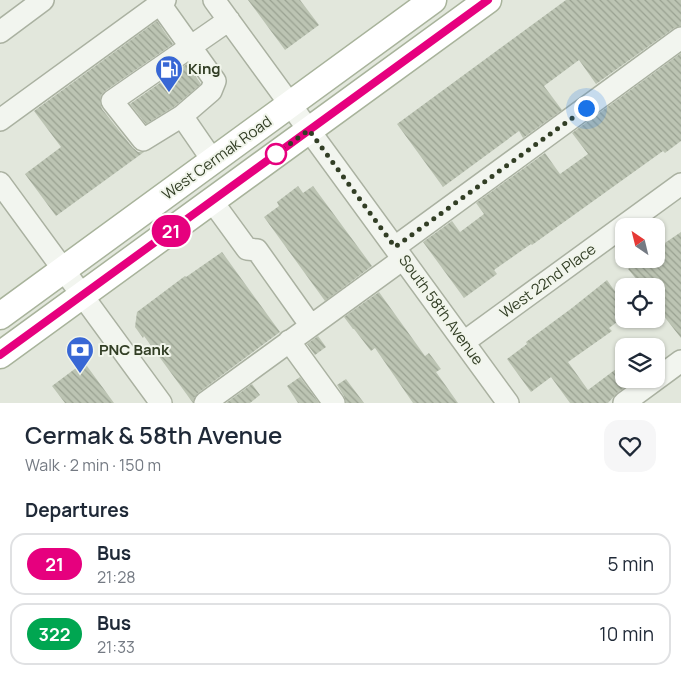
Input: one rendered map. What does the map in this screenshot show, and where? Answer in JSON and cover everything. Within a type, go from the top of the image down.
[{"type":"main road","name":"West Cermak Road","points":[[0,316],[433,0]]},
{"type":"main road","points":[[0,355],[488,0]]},
{"type":"street","points":[[0,32],[43,0]]},
{"type":"street","name":"South 58th Avenue","points":[[214,0],[508,403]]},
{"type":"street","points":[[0,120],[162,2],[191,48],[215,81],[211,91],[182,116],[143,140],[112,101],[191,48],[229,20]]},
{"type":"street","points":[[205,403],[311,326],[399,253],[681,38]]},
{"type":"street","points":[[182,116],[214,161]]},
{"type":"street","points":[[0,183],[161,403]]},
{"type":"street","name":"West 22nd Place","points":[[464,342],[681,184]]},
{"type":"street","points":[[212,201],[247,249],[257,250],[311,326]]},
{"type":"street","points":[[289,341],[334,403]]},
{"type":"street","points":[[624,403],[681,361]]},
{"type":"building","points":[[248,0],[300,0],[319,25],[285,50]]},
{"type":"building","points":[[566,0],[681,0],[681,26],[674,28],[596,84],[579,60],[544,86],[562,110],[523,138],[519,131],[443,187],[397,124]]},
{"type":"building","points":[[157,21],[173,44],[105,91],[101,95],[100,102],[102,109],[133,148],[138,152],[144,152],[56,216],[25,174],[61,147],[34,111]]},
{"type":"building","points":[[681,53],[681,141],[665,153],[663,151],[494,270],[497,274],[464,298],[423,242],[452,221],[460,232],[484,214],[476,203],[545,153],[560,174],[588,154],[572,133]]},
{"type":"building","name":"King","points":[[187,64],[201,84],[175,106],[146,124],[130,104]]},
{"type":"building","points":[[298,186],[303,193],[313,186],[372,266],[325,301],[264,217],[279,206],[277,202]]},
{"type":"building","points":[[681,232],[681,338],[665,318],[665,278],[635,278],[628,269],[665,268],[665,243]]},
{"type":"building","points":[[222,252],[280,332],[198,393],[193,403],[144,336],[143,338],[135,327],[137,312],[185,276]]},
{"type":"building","points":[[607,280],[615,291],[615,324],[609,328],[612,331],[568,362],[588,390],[615,370],[615,388],[624,388],[608,403],[570,403],[551,377],[531,392],[507,359],[527,344],[526,342]]},
{"type":"building","points":[[379,292],[425,356],[429,353],[441,369],[436,372],[458,403],[413,403],[375,348],[371,351],[344,317]]},
{"type":"building","points":[[318,336],[326,347],[315,355],[307,344]]},
{"type":"building","name":"PNC Bank","points":[[84,362],[114,403],[65,403],[52,386]]},
{"type":"building","points":[[300,377],[319,403],[298,403],[287,386]]},
{"type":"building","points":[[346,379],[364,403],[346,403],[337,385]]},
{"type":"building","points":[[252,384],[260,395],[250,403],[226,403]]},
{"type":"bus line","name":"21","points":[[0,355],[488,0]]},
{"type":"place","name":"King","points":[[169,93]]},
{"type":"place","name":"PNC Bank","points":[[80,374]]},
{"type":"route","points":[[276,154],[309,130],[395,247],[586,108]]}]
